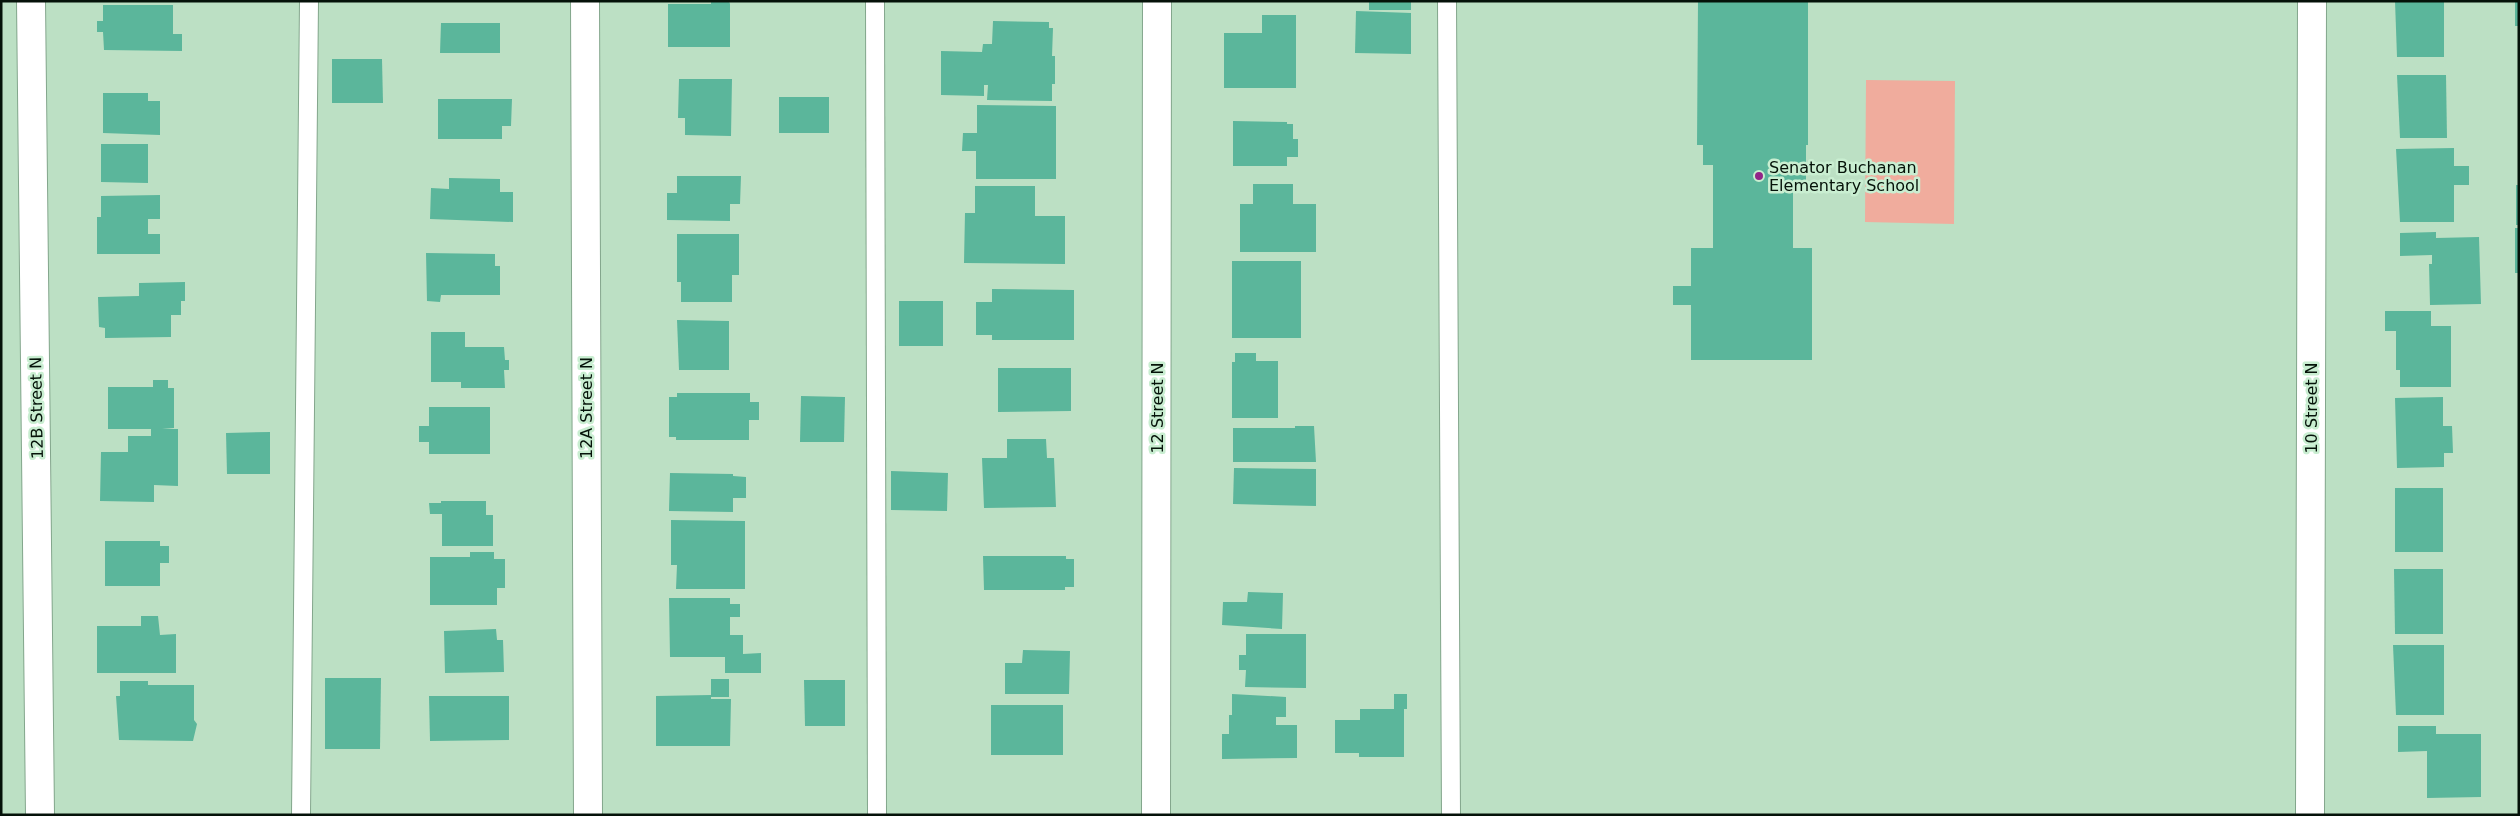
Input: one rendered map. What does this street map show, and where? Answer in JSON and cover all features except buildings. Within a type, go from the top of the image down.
[{"type":"street","name":"12B Street N","points":[[31,1],[40,815]]},
{"type":"street","name":"12A Street N","points":[[585,1],[588,815]]},
{"type":"street","name":"12 Street N","points":[[1156,815],[1157,1]]},
{"type":"street","name":"10 Street N","points":[[2310,815],[2312,1]]},
{"type":"lane","points":[[301,815],[309,1]]},
{"type":"lane","points":[[875,1],[878,815]]},
{"type":"lane","points":[[1447,1],[1451,815]]},
{"type":"shaded area","points":[[1866,80],[1955,81],[1954,224],[1865,222]]},
{"type":"place","name":"Senator Buchanan Elementary School","points":[[1759,176]]}]
